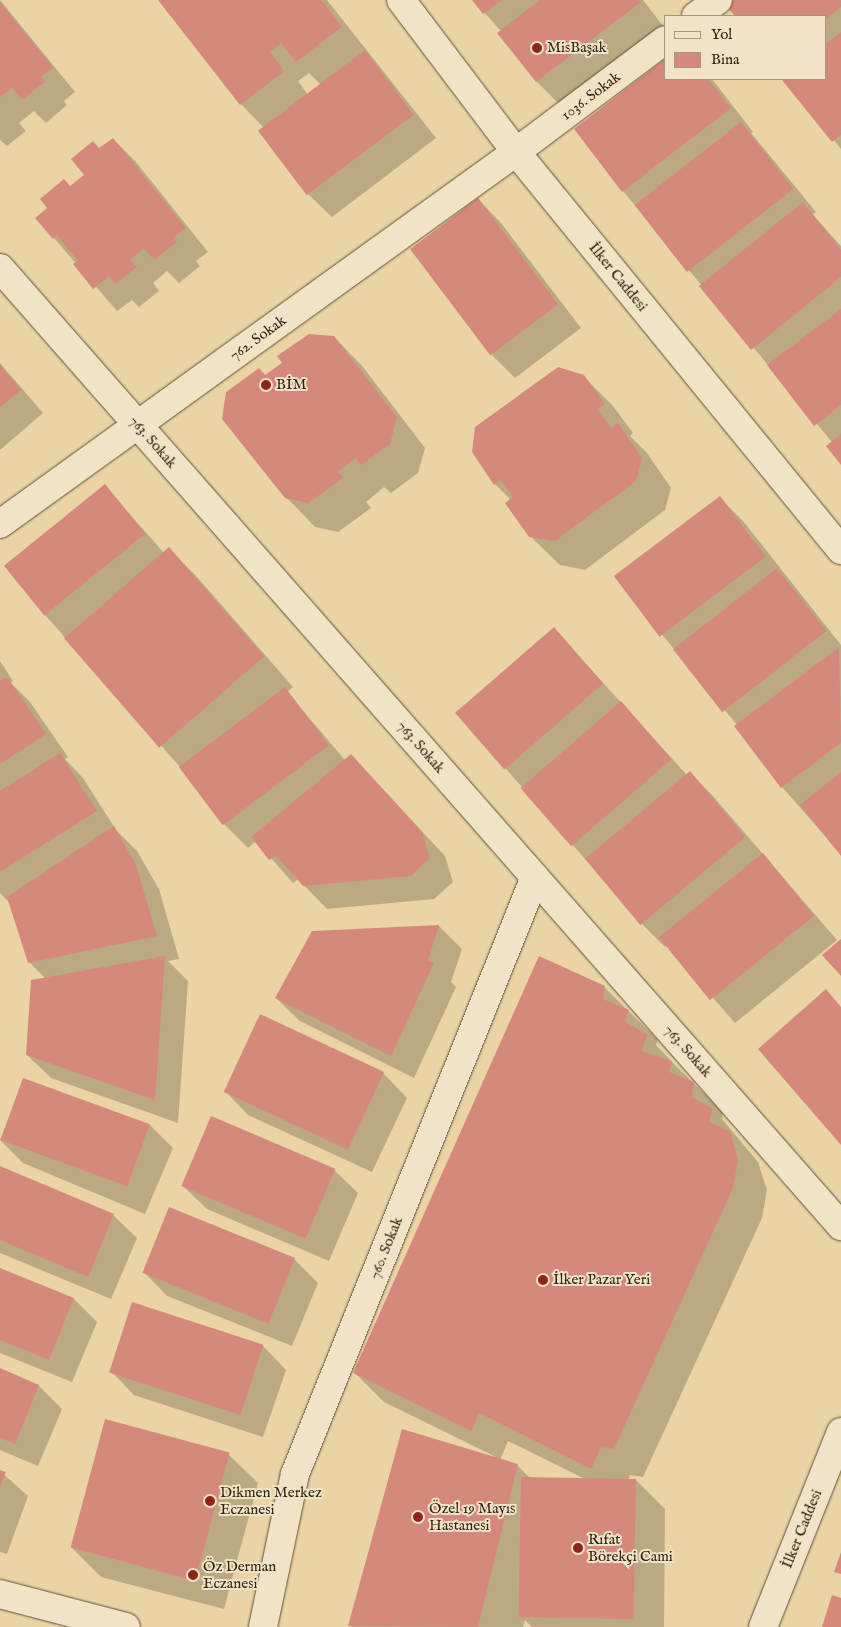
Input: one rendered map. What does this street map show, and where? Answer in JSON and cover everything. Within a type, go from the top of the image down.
[{"type":"street","name":"İlker Caddesi","points":[[401,0],[516,152],[841,550]]},
{"type":"street","points":[[697,15],[718,0]]},
{"type":"street","name":"1036. Sokak","points":[[516,152],[664,41]]},
{"type":"street","name":"762. Sokak","points":[[0,524],[516,152]]},
{"type":"street","name":"763. Sokak","points":[[0,268],[841,1226]]},
{"type":"street","name":"760. Sokak","points":[[263,1627],[294,1474],[535,878]]},
{"type":"street","name":"İlker Caddesi","points":[[763,1627],[841,1432]]},
{"type":"street","points":[[0,1594],[126,1627]]},
{"type":"building","points":[[158,0],[321,0],[342,27],[296,62],[281,43],[270,52],[284,71],[240,105]]},
{"type":"building","points":[[472,0],[502,0],[483,14]]},
{"type":"building","points":[[540,0],[639,0],[641,2],[536,82],[497,33]]},
{"type":"building","points":[[734,0],[841,0],[841,7],[826,19],[826,15],[734,15],[726,6]]},
{"type":"building","points":[[0,2],[53,68],[41,77],[45,82],[22,100],[12,88],[0,97]]},
{"type":"building","points":[[841,32],[841,135],[832,142],[782,80],[826,80],[826,44]]},
{"type":"building","points":[[365,50],[414,115],[307,195],[258,131]]},
{"type":"building","points":[[664,60],[664,80],[709,80],[731,108],[622,192],[574,129]]},
{"type":"building","points":[[741,122],[793,189],[687,272],[635,205]]},
{"type":"building","points":[[113,138],[186,228],[174,238],[177,242],[154,260],[144,248],[130,260],[137,267],[115,284],[109,276],[93,289],[73,264],[78,261],[57,235],[53,239],[35,218],[47,208],[40,199],[64,179],[70,186],[84,175],[71,159],[93,141],[99,148]]},
{"type":"building","points":[[478,198],[558,304],[490,355],[410,249]]},
{"type":"building","points":[[803,202],[841,250],[841,277],[751,350],[699,286]]},
{"type":"building","points":[[841,309],[841,405],[814,426],[767,365]]},
{"type":"building","points":[[309,334],[334,336],[397,417],[390,444],[361,465],[355,458],[338,472],[343,478],[308,503],[285,498],[222,419],[226,392],[259,368],[265,375],[282,363],[277,356]]},
{"type":"building","points":[[0,365],[21,390],[0,407]]},
{"type":"building","points":[[558,367],[584,375],[605,404],[597,409],[611,428],[618,423],[642,458],[636,481],[555,541],[529,537],[505,503],[513,497],[500,480],[494,485],[472,452],[475,427]]},
{"type":"building","points":[[841,434],[841,465],[826,446]]},
{"type":"building","points":[[105,484],[145,534],[44,616],[4,566]]},
{"type":"building","points":[[720,496],[766,557],[660,637],[614,576]]},
{"type":"building","points":[[169,547],[264,656],[159,748],[64,638]]},
{"type":"building","points":[[777,568],[826,631],[722,712],[673,649]]},
{"type":"building","points":[[554,627],[603,684],[504,770],[455,713]]},
{"type":"building","points":[[839,647],[841,743],[781,788],[734,726]]},
{"type":"building","points":[[7,677],[46,734],[0,764],[0,681]]},
{"type":"building","points":[[285,687],[329,745],[223,825],[179,767]]},
{"type":"building","points":[[621,701],[672,759],[571,846],[521,788]]},
{"type":"building","points":[[60,753],[97,811],[0,872],[0,791]]},
{"type":"building","points":[[351,754],[422,832],[430,858],[411,876],[303,886],[276,855],[269,860],[251,837]]},
{"type":"building","points":[[690,771],[745,837],[640,925],[585,859]]},
{"type":"building","points":[[841,772],[841,856],[800,805]]},
{"type":"building","points":[[114,826],[136,865],[157,936],[28,963],[7,897]]},
{"type":"building","points":[[763,853],[814,916],[710,1000],[659,937]]},
{"type":"building","points":[[439,925],[428,960],[434,963],[391,1056],[275,998],[312,931]]},
{"type":"building","points":[[841,939],[841,976],[822,955]]},
{"type":"building","points":[[165,956],[155,1100],[26,1055],[31,980]]},
{"type":"building","name":"İlker Pazar Yeri","points":[[539,956],[605,986],[603,999],[629,1010],[625,1022],[648,1035],[641,1051],[672,1061],[669,1072],[694,1082],[692,1097],[713,1109],[709,1122],[730,1131],[738,1160],[733,1188],[614,1449],[601,1447],[591,1469],[479,1413],[471,1431],[353,1373]]},
{"type":"building","points":[[826,989],[841,1007],[841,1145],[758,1049]]},
{"type":"building","points":[[260,1014],[384,1072],[348,1150],[224,1092]]},
{"type":"building","points":[[23,1078],[150,1124],[127,1186],[0,1140]]},
{"type":"building","points":[[211,1116],[335,1169],[306,1239],[181,1186]]},
{"type":"building","points":[[0,1166],[114,1214],[88,1277],[0,1240]]},
{"type":"building","points":[[169,1207],[295,1258],[268,1324],[142,1273]]},
{"type":"building","points":[[0,1268],[74,1298],[49,1360],[0,1340]]},
{"type":"building","points":[[132,1302],[263,1345],[240,1415],[109,1372]]},
{"type":"building","points":[[0,1368],[39,1385],[15,1444],[0,1438]]},
{"type":"building","points":[[105,1419],[230,1452],[195,1581],[71,1547]]},
{"type":"building","name":"Özel 19 Mayıs Hastanesi","points":[[402,1429],[518,1464],[478,1627],[348,1626]]},
{"type":"building","points":[[0,1470],[6,1472],[0,1487]]},
{"type":"building","name":"Rıfat Börekçi Cami","points":[[521,1477],[636,1479],[634,1619],[519,1617]]},
{"type":"building","points":[[841,1552],[841,1574],[834,1572]]},
{"type":"building","points":[[832,1595],[841,1598],[841,1627],[822,1627]]},
{"type":"place","name":"MisBaşak","points":[[537,48]]},
{"type":"place","name":"BİM","points":[[266,385]]},
{"type":"place","name":"İlker Pazar Yeri","points":[[543,1280]]},
{"type":"place","name":"Dikmen Merkez Eczanesi","points":[[210,1501]]},
{"type":"place","name":"Özel 19 Mayıs Hastanesi","points":[[418,1517]]},
{"type":"place","name":"Rıfat Börekçi Cami","points":[[578,1548]]},
{"type":"place","name":"Öz Derman Eczanesi","points":[[193,1575]]}]
